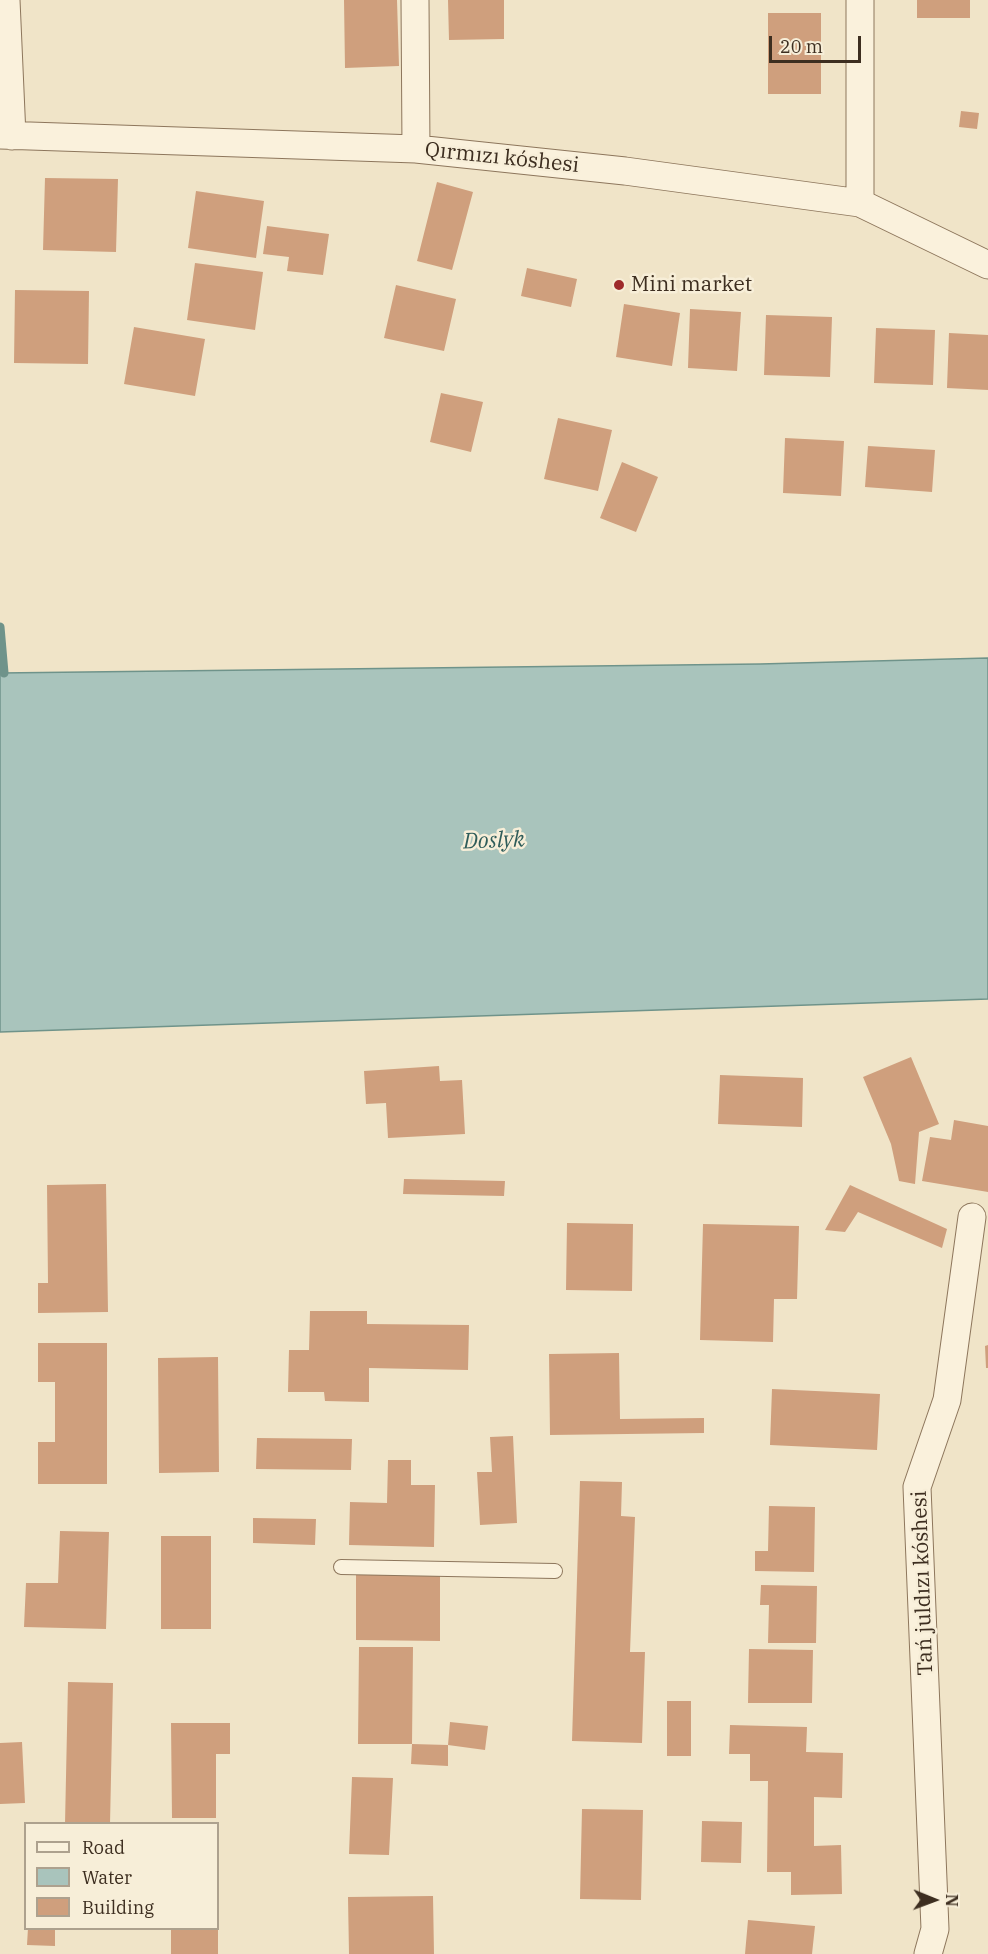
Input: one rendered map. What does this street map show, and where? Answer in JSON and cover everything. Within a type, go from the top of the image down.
[{"type":"street","points":[[6,0],[6,135]]},
{"type":"street","points":[[415,0],[416,149]]},
{"type":"street","points":[[860,0],[860,203]]},
{"type":"street","name":"Qırmızı kóshesi","points":[[6,135],[416,149],[625,171],[860,203],[988,265]]},
{"type":"street","name":"Tań juldızı kóshesi","points":[[928,1954],[935,1929],[918,1486],[947,1400],[972,1217]]},
{"type":"lane","points":[[341,1567],[555,1571]]},
{"type":"water","name":"Doslyk","points":[[988,658],[988,999],[0,1032],[0,673],[760,664]]},
{"type":"building","points":[[344,0],[397,0],[399,66],[345,68]]},
{"type":"building","points":[[448,0],[504,0],[504,39],[449,40]]},
{"type":"building","points":[[917,0],[970,0],[970,18],[917,18]]},
{"type":"building","points":[[768,13],[821,13],[821,94],[768,94]]},
{"type":"building","points":[[961,111],[979,113],[977,129],[959,127]]},
{"type":"building","points":[[45,178],[118,179],[116,252],[43,250]]},
{"type":"building","points":[[437,182],[473,192],[452,270],[417,261]]},
{"type":"building","points":[[196,191],[264,201],[256,258],[188,248]]},
{"type":"building","points":[[267,226],[329,234],[323,275],[287,271],[289,257],[263,254]]},
{"type":"building","points":[[195,263],[263,272],[255,330],[187,320]]},
{"type":"building","points":[[527,268],[577,279],[571,307],[521,296]]},
{"type":"building","points":[[396,285],[456,299],[444,351],[384,338]]},
{"type":"building","points":[[15,290],[89,291],[88,364],[14,363]]},
{"type":"building","points":[[624,304],[680,313],[672,366],[616,357]]},
{"type":"building","points":[[690,309],[741,312],[737,371],[688,368]]},
{"type":"building","points":[[766,315],[832,317],[830,377],[764,375]]},
{"type":"building","points":[[134,327],[205,339],[195,396],[124,384]]},
{"type":"building","points":[[876,328],[935,330],[933,385],[874,383]]},
{"type":"building","points":[[949,333],[988,335],[988,390],[947,388]]},
{"type":"building","points":[[441,393],[483,402],[471,452],[430,442]]},
{"type":"building","points":[[558,418],[612,430],[598,491],[544,479]]},
{"type":"building","points":[[785,438],[844,441],[841,496],[783,493]]},
{"type":"building","points":[[868,446],[935,450],[932,492],[865,487]]},
{"type":"building","points":[[622,462],[658,477],[636,532],[600,518]]},
{"type":"building","points":[[911,1057],[939,1124],[919,1132],[915,1184],[899,1181],[891,1144],[863,1077]]},
{"type":"building","points":[[439,1066],[440,1081],[462,1080],[465,1134],[388,1138],[386,1103],[366,1104],[364,1071]]},
{"type":"building","points":[[720,1075],[803,1078],[802,1127],[718,1124]]},
{"type":"building","points":[[954,1120],[988,1126],[988,1192],[922,1181],[930,1137],[951,1140]]},
{"type":"building","points":[[404,1179],[505,1181],[504,1196],[403,1194]]},
{"type":"building","points":[[106,1184],[108,1312],[38,1313],[38,1283],[48,1283],[47,1185]]},
{"type":"building","points":[[850,1185],[947,1229],[942,1248],[858,1212],[845,1232],[825,1230]]},
{"type":"building","points":[[567,1223],[633,1224],[632,1291],[566,1290]]},
{"type":"building","points":[[703,1224],[799,1226],[797,1299],[774,1299],[773,1342],[700,1340]]},
{"type":"building","points":[[310,1311],[367,1311],[367,1324],[469,1325],[468,1370],[369,1368],[369,1402],[325,1401],[324,1392],[288,1392],[289,1350],[309,1350]]},
{"type":"building","points":[[38,1343],[107,1343],[107,1484],[38,1484],[38,1442],[55,1442],[55,1382],[38,1382]]},
{"type":"building","points":[[988,1345],[988,1368],[986,1368],[985,1346]]},
{"type":"building","points":[[619,1353],[620,1419],[704,1418],[704,1433],[550,1435],[549,1354]]},
{"type":"building","points":[[218,1357],[219,1472],[159,1473],[158,1358]]},
{"type":"building","points":[[772,1389],[880,1394],[877,1450],[770,1445]]},
{"type":"building","points":[[513,1436],[517,1523],[480,1525],[477,1472],[492,1472],[490,1437]]},
{"type":"building","points":[[257,1438],[352,1439],[351,1470],[256,1469]]},
{"type":"building","points":[[388,1460],[411,1460],[411,1485],[435,1485],[434,1547],[349,1545],[350,1502],[387,1503]]},
{"type":"building","points":[[580,1481],[622,1482],[621,1516],[635,1517],[630,1652],[645,1652],[642,1743],[572,1741]]},
{"type":"building","points":[[769,1506],[815,1507],[814,1572],[755,1571],[755,1551],[768,1551]]},
{"type":"building","points":[[253,1518],[316,1519],[315,1545],[253,1543]]},
{"type":"building","points":[[60,1531],[109,1532],[106,1629],[24,1627],[26,1583],[58,1583]]},
{"type":"building","points":[[161,1536],[211,1536],[211,1629],[161,1629]]},
{"type":"building","points":[[356,1574],[440,1575],[440,1641],[356,1640]]},
{"type":"building","points":[[761,1585],[817,1586],[816,1643],[768,1643],[769,1605],[760,1605]]},
{"type":"building","points":[[359,1647],[413,1647],[412,1744],[358,1744]]},
{"type":"building","points":[[749,1649],[813,1650],[812,1703],[748,1703]]},
{"type":"building","points":[[68,1682],[113,1683],[110,1822],[65,1822]]},
{"type":"building","points":[[667,1701],[691,1701],[691,1756],[667,1756]]},
{"type":"building","points":[[450,1722],[488,1726],[485,1750],[448,1745]]},
{"type":"building","points":[[171,1723],[230,1723],[230,1754],[216,1754],[216,1818],[172,1818]]},
{"type":"building","points":[[730,1725],[807,1727],[806,1752],[843,1753],[842,1798],[814,1797],[814,1846],[841,1845],[842,1894],[791,1895],[791,1872],[767,1872],[768,1781],[750,1781],[750,1754],[729,1754]]},
{"type":"building","points":[[22,1742],[25,1803],[0,1804],[0,1743]]},
{"type":"building","points":[[412,1744],[448,1745],[448,1766],[411,1764]]},
{"type":"building","points":[[352,1777],[393,1778],[389,1855],[349,1854]]},
{"type":"building","points":[[582,1809],[643,1810],[641,1900],[580,1899]]},
{"type":"building","points":[[702,1821],[742,1822],[741,1863],[701,1862]]},
{"type":"building","points":[[433,1896],[434,1954],[349,1954],[348,1897]]},
{"type":"building","points":[[748,1920],[815,1926],[812,1954],[745,1954]]},
{"type":"building","points":[[28,1930],[55,1930],[55,1946],[27,1945]]},
{"type":"building","points":[[171,1930],[218,1930],[218,1954],[171,1954]]},
{"type":"waterway","points":[[0,627],[4,673]]},
{"type":"place","name":"Mini market","points":[[619,285]]}]
